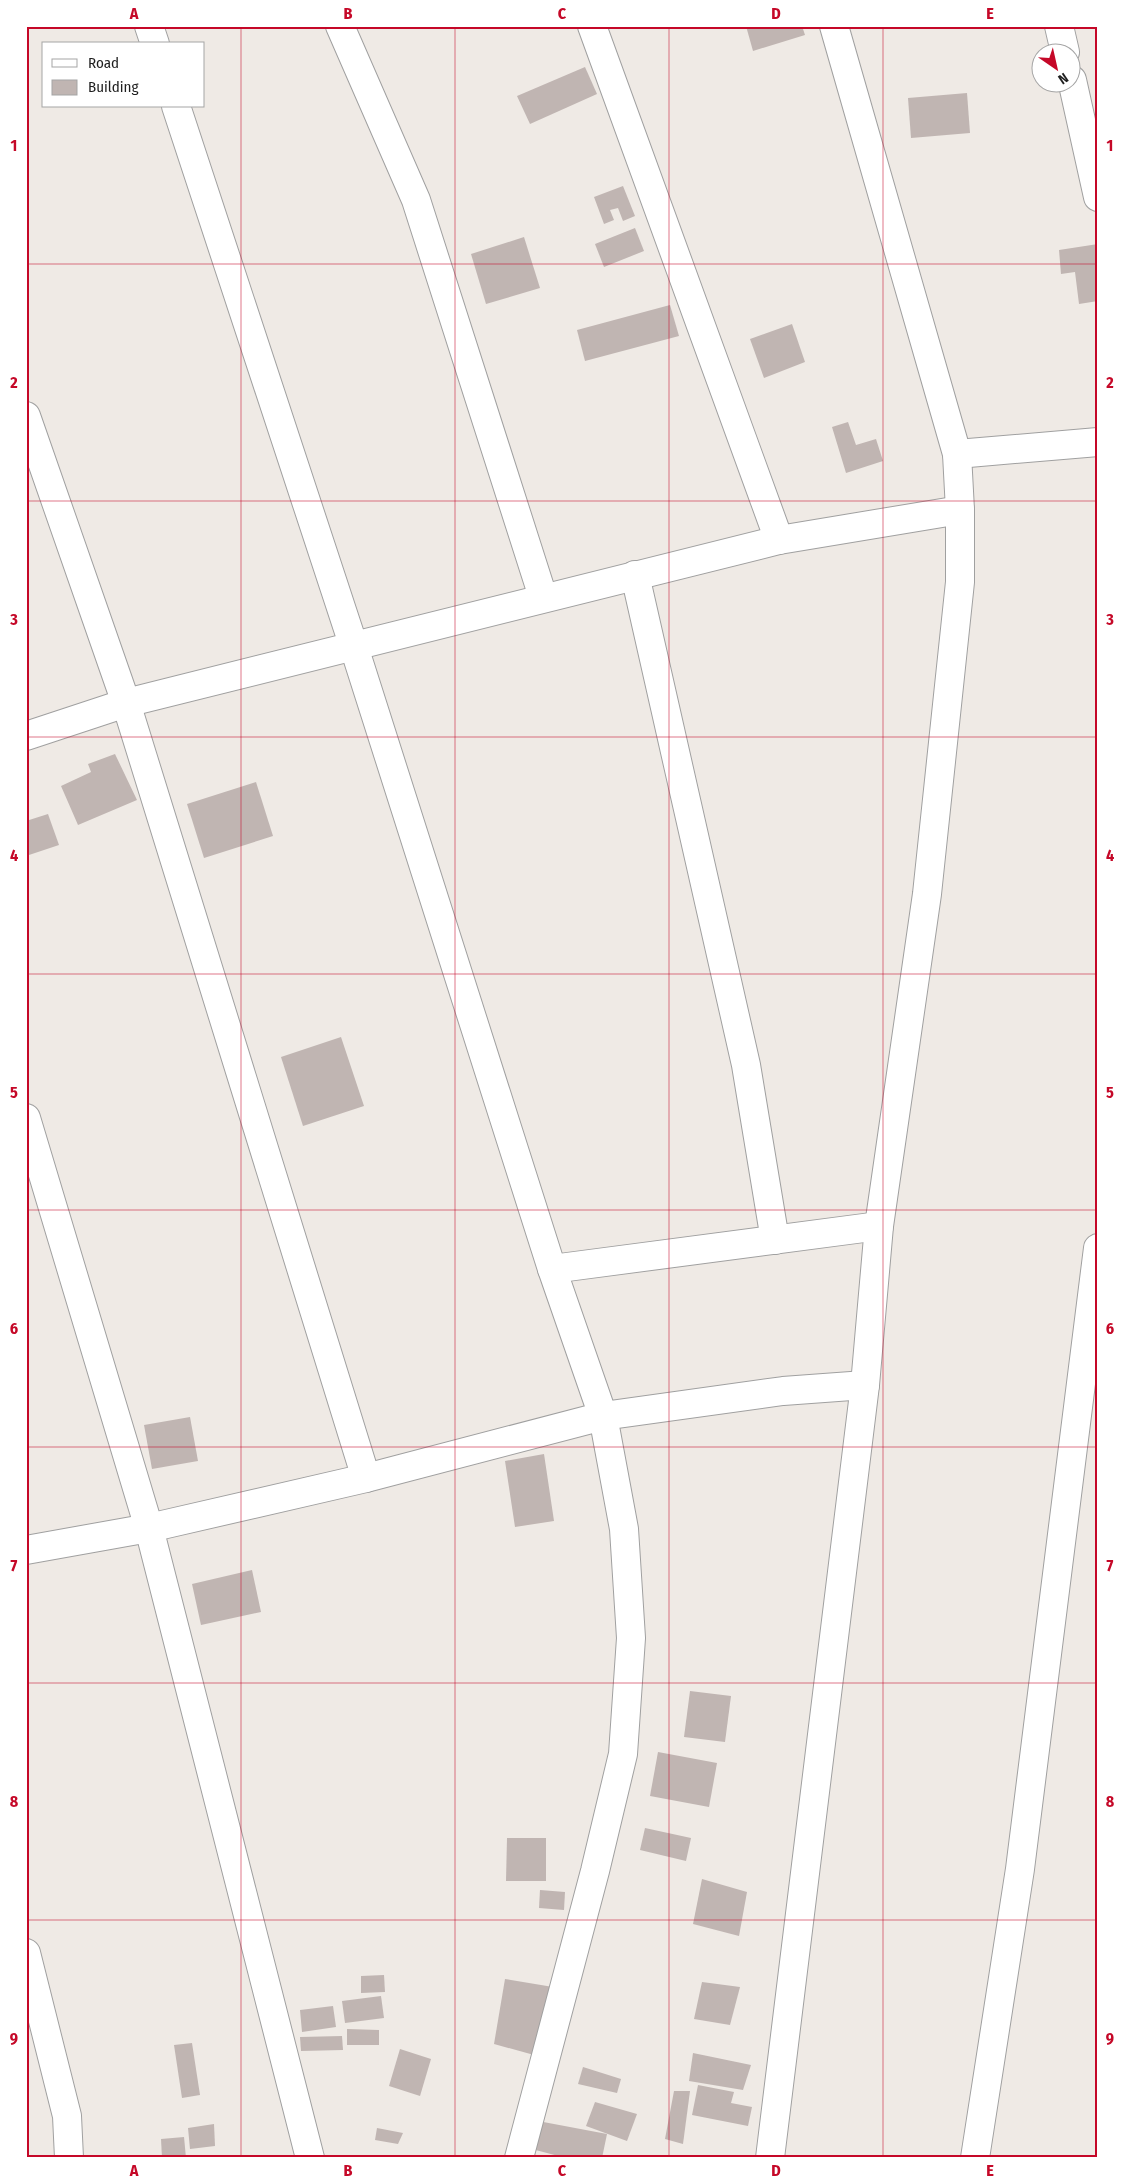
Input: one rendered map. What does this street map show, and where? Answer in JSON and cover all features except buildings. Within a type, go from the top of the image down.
[{"type":"street","points":[[149,26],[154,42]]},
{"type":"street","points":[[340,26],[416,200],[543,598]]},
{"type":"street","points":[[592,26],[779,540]]},
{"type":"street","points":[[770,2158],[865,1385],[879,1226],[927,894],[960,582],[960,510],[957,454],[834,26]]},
{"type":"street","points":[[1059,26],[1063,42]]},
{"type":"street","points":[[1075,92],[1098,197]]},
{"type":"street","points":[[177,108],[354,647],[552,1269],[603,1416],[624,1529],[631,1638],[623,1754],[595,1872],[519,2158]]},
{"type":"street","points":[[26,416],[126,703],[366,1478]]},
{"type":"street","points":[[957,454],[1098,442]]},
{"type":"street","points":[[26,736],[126,703],[634,575],[779,540],[960,510]]},
{"type":"street","points":[[634,575],[746,1065],[775,1240]]},
{"type":"street","points":[[26,1118],[150,1528],[310,2158]]},
{"type":"street","points":[[552,1269],[879,1226]]},
{"type":"street","points":[[975,2158],[1020,1869],[1098,1248]]},
{"type":"street","points":[[26,1550],[150,1528],[366,1478],[603,1416],[783,1391],[865,1385]]},
{"type":"street","points":[[26,1953],[68,2116],[69,2158]]}]
